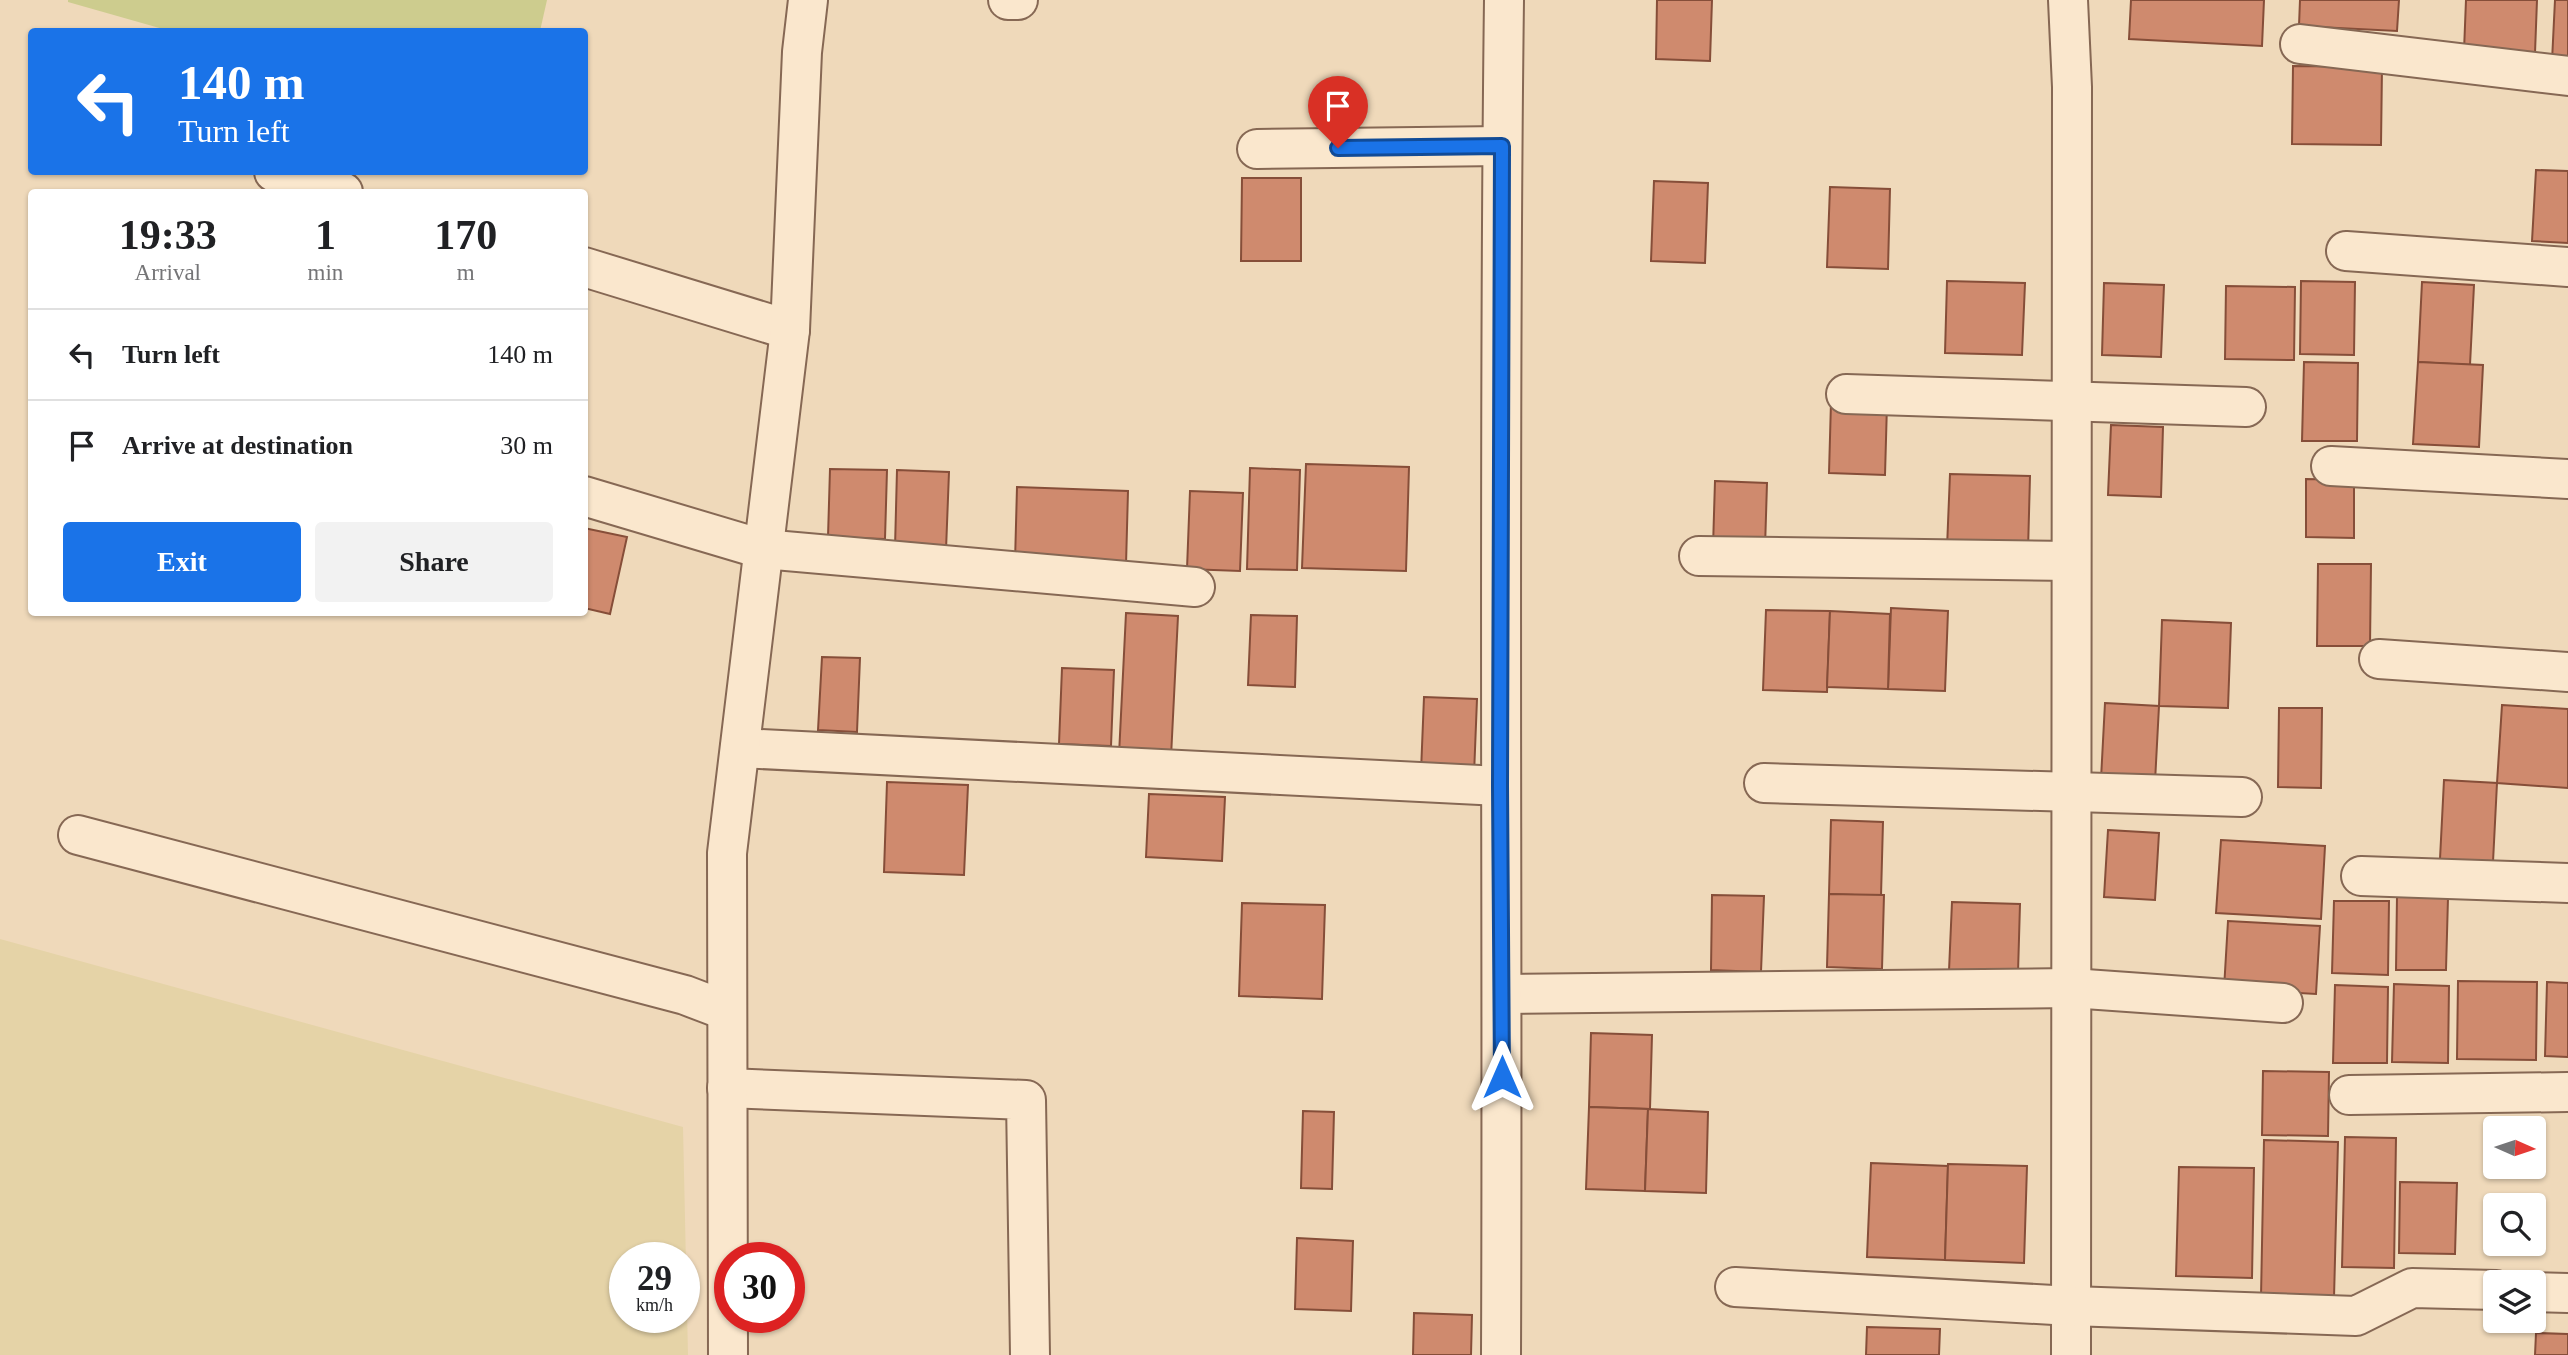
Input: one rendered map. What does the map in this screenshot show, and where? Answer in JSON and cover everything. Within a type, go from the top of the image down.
[{"type":"street","points":[[728,1355],[727,853],[790,330],[802,52],[808,0]]},
{"type":"street","points":[[1008,0],[1018,0]]},
{"type":"street","points":[[1501,1355],[1503,994],[1500,786],[1504,0]]},
{"type":"street","points":[[2068,0],[2072,87],[2071,1355]]},
{"type":"street","points":[[2300,44],[2568,76]]},
{"type":"street","points":[[1256,149],[1502,146]]},
{"type":"street","points":[[284,175],[333,189]]},
{"type":"street","points":[[2346,251],[2568,267]]},
{"type":"street","points":[[588,268],[790,330]]},
{"type":"street","points":[[1846,394],[2246,407]]},
{"type":"street","points":[[2331,466],[2568,479]]},
{"type":"street","points":[[588,497],[762,549],[1195,587]]},
{"type":"street","points":[[1699,556],[2071,561]]},
{"type":"street","points":[[2379,659],[2568,672]]},
{"type":"street","points":[[740,748],[1500,786]]},
{"type":"street","points":[[1764,783],[2242,797]]},
{"type":"street","points":[[78,835],[685,995],[727,1012]]},
{"type":"street","points":[[2361,876],[2568,883]]},
{"type":"street","points":[[1503,994],[2071,988],[2284,1003]]},
{"type":"street","points":[[727,1088],[1026,1100],[1030,1355]]},
{"type":"street","points":[[2349,1095],[2568,1092]]},
{"type":"street","points":[[1735,1287],[2071,1306],[2356,1316],[2412,1288],[2483,1290]]},
{"type":"street","points":[[2546,1292],[2568,1293]]},
{"type":"shaded area","points":[[547,0],[541,28],[159,28],[68,2]]},
{"type":"shaded area","points":[[0,939],[683,1127],[686,1242],[609,1242],[609,1333],[688,1333],[688,1355],[0,1355]]},
{"type":"building","points":[[1657,0],[1712,0],[1710,61],[1656,59]]},
{"type":"building","points":[[2131,0],[2264,0],[2262,46],[2129,39]]},
{"type":"building","points":[[2300,0],[2399,0],[2397,31],[2299,26]]},
{"type":"building","points":[[2466,0],[2537,0],[2535,53],[2464,51]]},
{"type":"building","points":[[2555,0],[2568,0],[2568,61],[2552,61]]},
{"type":"building","points":[[2293,66],[2382,67],[2381,145],[2292,144]]},
{"type":"building","points":[[2536,170],[2568,171],[2568,243],[2532,241]]},
{"type":"building","points":[[1242,178],[1301,178],[1301,261],[1241,261]]},
{"type":"building","points":[[1654,181],[1708,183],[1705,263],[1651,261]]},
{"type":"building","points":[[1830,187],[1890,189],[1888,269],[1827,267]]},
{"type":"building","points":[[1947,281],[2025,283],[2022,355],[1945,353]]},
{"type":"building","points":[[2301,281],[2355,282],[2354,355],[2300,354]]},
{"type":"building","points":[[2422,282],[2474,285],[2470,365],[2418,362]]},
{"type":"building","points":[[2104,283],[2164,285],[2161,357],[2102,355]]},
{"type":"building","points":[[2226,286],[2295,287],[2294,360],[2225,359]]},
{"type":"building","points":[[2304,362],[2358,363],[2357,441],[2302,441]]},
{"type":"building","points":[[2418,362],[2483,365],[2479,447],[2413,444]]},
{"type":"building","points":[[1831,402],[1887,404],[1885,475],[1829,473]]},
{"type":"building","points":[[2111,425],[2163,427],[2161,497],[2108,495]]},
{"type":"building","points":[[1306,464],[1409,467],[1406,571],[1302,568]]},
{"type":"building","points":[[1250,468],[1300,470],[1297,570],[1247,569]]},
{"type":"building","points":[[830,469],[887,470],[885,539],[828,537]]},
{"type":"building","points":[[897,470],[949,472],[946,550],[895,548]]},
{"type":"building","points":[[1950,474],[2030,476],[2028,551],[1947,548]]},
{"type":"building","points":[[2306,479],[2354,480],[2354,538],[2306,537]]},
{"type":"building","points":[[1715,481],[1767,483],[1765,548],[1713,547]]},
{"type":"building","points":[[1017,487],[1128,491],[1126,565],[1015,562]]},
{"type":"building","points":[[1190,491],[1243,493],[1240,571],[1187,569]]},
{"type":"building","points":[[588,529],[627,537],[610,614],[588,609]]},
{"type":"building","points":[[2318,564],[2371,564],[2370,646],[2317,646]]},
{"type":"building","points":[[1891,608],[1948,611],[1945,691],[1888,689]]},
{"type":"building","points":[[1766,610],[1830,611],[1827,692],[1763,690]]},
{"type":"building","points":[[1830,611],[1890,614],[1888,689],[1827,687]]},
{"type":"building","points":[[1126,613],[1178,616],[1171,757],[1119,755]]},
{"type":"building","points":[[1251,615],[1297,616],[1295,687],[1248,685]]},
{"type":"building","points":[[2162,620],[2231,623],[2228,708],[2159,706]]},
{"type":"building","points":[[822,657],[860,658],[857,732],[818,730]]},
{"type":"building","points":[[1062,668],[1114,670],[1111,746],[1059,744]]},
{"type":"building","points":[[1424,697],[1477,699],[1474,775],[1421,772]]},
{"type":"building","points":[[2105,703],[2159,706],[2155,782],[2101,779]]},
{"type":"building","points":[[2502,705],[2568,709],[2568,788],[2497,783]]},
{"type":"building","points":[[2279,708],[2322,708],[2321,788],[2278,787]]},
{"type":"building","points":[[2444,780],[2497,783],[2493,862],[2440,859]]},
{"type":"building","points":[[887,782],[968,785],[964,875],[884,872]]},
{"type":"building","points":[[1149,794],[1225,797],[1222,861],[1146,857]]},
{"type":"building","points":[[1831,820],[1883,822],[1881,896],[1829,894]]},
{"type":"building","points":[[2108,830],[2159,833],[2155,900],[2104,897]]},
{"type":"building","points":[[2221,840],[2325,846],[2321,919],[2216,913]]},
{"type":"building","points":[[1829,894],[1884,895],[1882,969],[1827,967]]},
{"type":"building","points":[[1712,895],[1764,896],[1761,972],[1711,970]]},
{"type":"building","points":[[2397,896],[2448,898],[2446,970],[2396,970]]},
{"type":"building","points":[[2334,901],[2389,901],[2388,975],[2332,973]]},
{"type":"building","points":[[1952,902],[2020,904],[2018,973],[1949,971]]},
{"type":"building","points":[[1242,903],[1325,905],[1322,999],[1239,996]]},
{"type":"building","points":[[2228,921],[2320,926],[2316,994],[2224,989]]},
{"type":"building","points":[[2458,981],[2537,982],[2536,1060],[2457,1059]]},
{"type":"building","points":[[2547,982],[2568,983],[2568,1057],[2545,1056]]},
{"type":"building","points":[[2394,984],[2449,986],[2448,1063],[2392,1062]]},
{"type":"building","points":[[2335,985],[2388,987],[2387,1063],[2333,1063]]},
{"type":"building","points":[[1591,1033],[1652,1035],[1650,1109],[1589,1107]]},
{"type":"building","points":[[2263,1071],[2329,1072],[2328,1136],[2262,1135]]},
{"type":"building","points":[[1589,1107],[1648,1109],[1645,1191],[1586,1189]]},
{"type":"building","points":[[1648,1109],[1708,1112],[1706,1193],[1645,1191]]},
{"type":"building","points":[[1303,1111],[1334,1112],[1332,1189],[1301,1188]]},
{"type":"building","points":[[2345,1137],[2396,1138],[2394,1268],[2342,1267]]},
{"type":"building","points":[[2264,1140],[2338,1142],[2334,1298],[2261,1297]]},
{"type":"building","points":[[1871,1163],[1948,1166],[1945,1260],[1867,1257]]},
{"type":"building","points":[[1948,1164],[2027,1166],[2024,1263],[1945,1260]]},
{"type":"building","points":[[2179,1167],[2254,1168],[2252,1278],[2176,1276]]},
{"type":"building","points":[[2400,1182],[2457,1183],[2455,1254],[2399,1253]]},
{"type":"building","points":[[1297,1238],[1353,1241],[1351,1311],[1295,1309]]},
{"type":"building","points":[[1414,1313],[1472,1315],[1471,1355],[1413,1355]]},
{"type":"building","points":[[1867,1327],[1940,1329],[1939,1355],[1866,1355]]},
{"type":"building","points":[[2536,1333],[2568,1334],[2568,1355],[2535,1355]]},
{"type":"route","points":[[1338,148],[1502,146],[1502,1077]]}]
